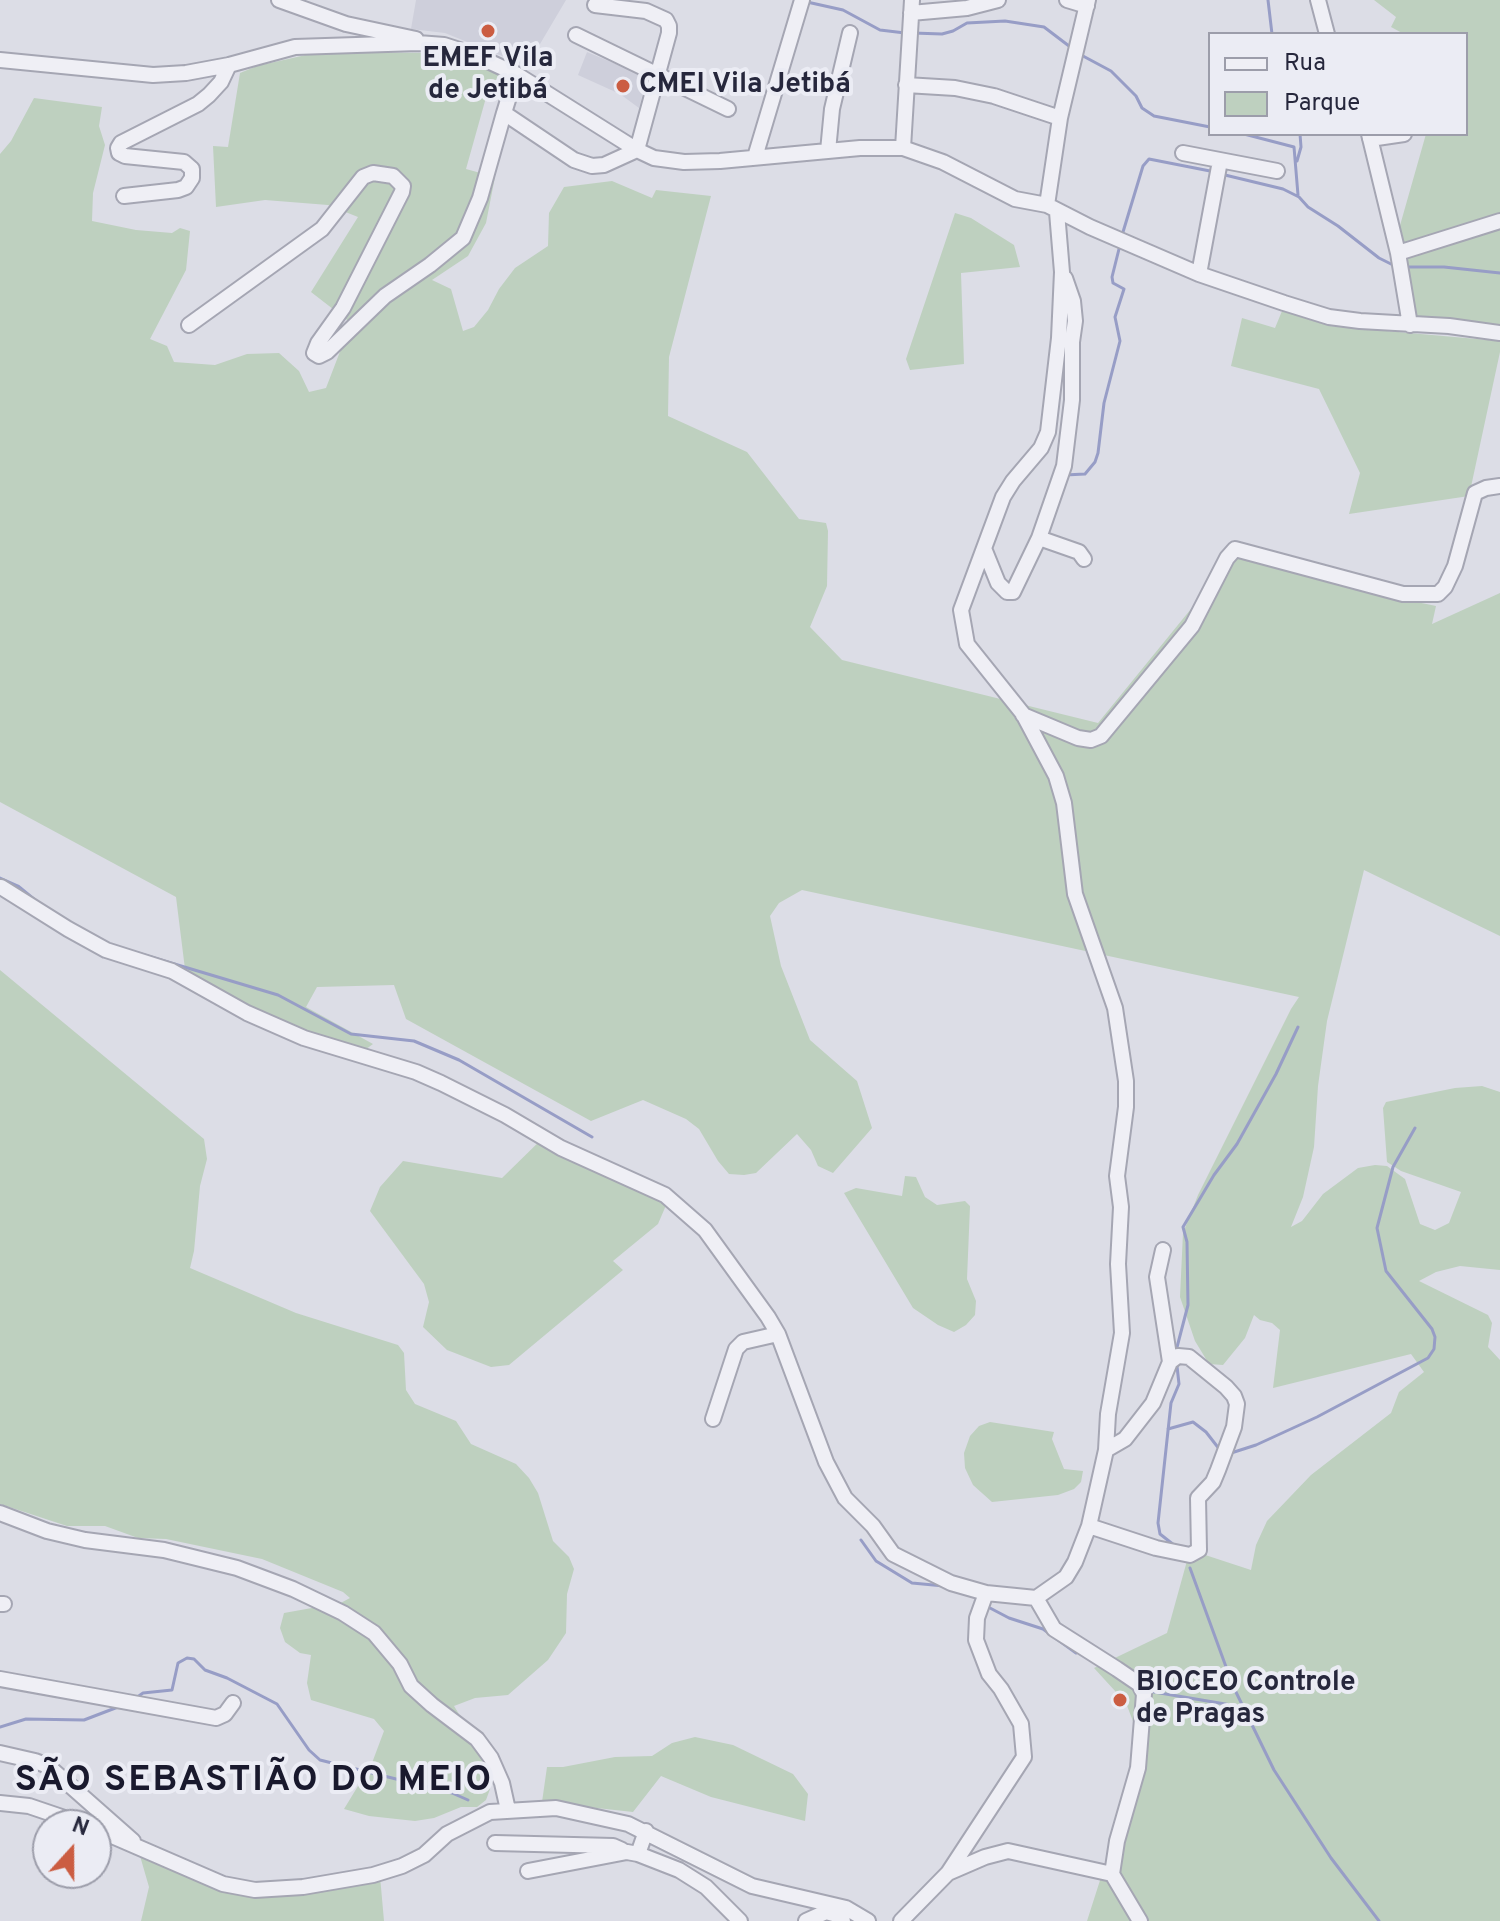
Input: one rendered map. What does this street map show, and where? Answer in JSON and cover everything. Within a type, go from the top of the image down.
[{"type":"street","points":[[279,0],[346,24],[444,45],[475,55],[516,74],[654,158],[684,162],[903,148],[943,162],[1015,199],[1052,208],[1199,274],[1329,317],[1500,333]]},
{"type":"street","points":[[755,157],[802,0]]},
{"type":"street","points":[[903,148],[911,7],[967,8],[998,0]]},
{"type":"street","points":[[1,887],[106,950],[172,971],[247,1013],[304,1038],[416,1072],[505,1115],[561,1148],[665,1195],[705,1230],[778,1334],[826,1462],[845,1498],[873,1526],[893,1554],[951,1583],[986,1593],[1036,1598],[1066,1577],[1089,1526],[1106,1450],[1108,1414],[1120,1355],[1122,1311],[1118,1264],[1121,1207],[1117,1176],[1126,1107],[1126,1081],[1115,1008],[1075,894],[1064,803],[1056,776],[1023,714],[967,644],[961,610],[1003,497],[1041,448],[1048,432],[1058,353],[1062,272],[1052,208],[1060,118],[1088,3],[1067,0]]},
{"type":"street","points":[[1318,0],[1326,32]]},
{"type":"street","points":[[595,5],[646,11],[666,20],[669,33],[637,150]]},
{"type":"street","points":[[828,151],[832,109],[850,33]]},
{"type":"street","points":[[576,35],[728,109]]},
{"type":"street","points":[[0,60],[153,75],[229,65],[295,47],[444,45]]},
{"type":"street","points":[[124,196],[186,187],[192,178],[192,169],[184,162],[125,156],[119,153],[118,148],[121,143],[198,104],[221,82],[229,65]]},
{"type":"street","points":[[189,325],[322,229],[363,177],[373,173],[393,176],[403,186],[402,192],[343,308],[314,353],[319,356],[327,352],[385,296],[463,238],[480,198],[516,74]]},
{"type":"street","points":[[906,85],[955,88],[994,96],[1060,118]]},
{"type":"street","points":[[504,113],[581,164],[604,165],[637,150]]},
{"type":"street","points":[[1370,136],[1398,253],[1410,325]]},
{"type":"street","points":[[1183,153],[1277,171]]},
{"type":"street","points":[[1199,274],[1220,161]]},
{"type":"street","points":[[1398,253],[1500,221]]},
{"type":"street","points":[[985,551],[998,583],[1007,592],[1013,592],[1039,538],[1064,466],[1072,400],[1075,321],[1073,301],[1062,272]]},
{"type":"street","points":[[1023,714],[1078,738],[1091,740],[1101,736],[1192,626],[1227,558],[1235,549],[1403,594],[1438,594],[1455,566],[1475,493],[1500,486]]},
{"type":"street","points":[[1039,538],[1079,552],[1084,559]]},
{"type":"street","points":[[1163,1250],[1157,1277],[1170,1362]]},
{"type":"street","points":[[713,1419],[736,1349],[743,1342],[778,1334]]},
{"type":"street","points":[[1089,1526],[1156,1548],[1190,1555],[1199,1550],[1198,1498],[1213,1482],[1234,1427],[1237,1404],[1234,1396],[1189,1357],[1178,1356],[1170,1362],[1153,1403],[1125,1439],[1106,1450]]},
{"type":"street","points":[[0,1513],[47,1531],[85,1540],[164,1550],[237,1568],[293,1589],[343,1613],[374,1633],[400,1664],[411,1686],[477,1739],[491,1758],[502,1783],[508,1810]]},
{"type":"street","points":[[901,1921],[948,1873],[1024,1757],[1021,1724],[989,1674],[976,1640],[977,1618],[986,1593]]},
{"type":"street","points":[[1036,1598],[1054,1629],[1139,1684],[1144,1694],[1138,1768],[1117,1841],[1112,1874],[1140,1921]]},
{"type":"street","points":[[0,1679],[216,1718],[225,1714],[233,1703]]},
{"type":"street","points":[[0,1753],[48,1766],[143,1850]]},
{"type":"street","points":[[0,1803],[38,1809]]},
{"type":"street","points":[[112,1836],[223,1884],[255,1890],[303,1887],[373,1875],[402,1866],[424,1855],[447,1834],[490,1812],[556,1808],[595,1815],[646,1831],[752,1886],[846,1908],[868,1921]]},
{"type":"street","points":[[528,1871],[632,1853],[646,1831]]},
{"type":"street","points":[[495,1843],[613,1846],[679,1870],[706,1887],[740,1921]]},
{"type":"street","points":[[948,1873],[1008,1851],[1112,1874]]},
{"type":"street","points":[[806,1921],[826,1912],[837,1915],[843,1921]]},
{"type":"shaded area","name":"EMEF Vila de Jetibá","points":[[416,0],[566,0],[527,66],[445,33],[411,29]]},
{"type":"shaded area","name":"CMEI Vila Jetibá","points":[[587,52],[647,77],[639,108],[620,94],[578,75]]},
{"type":"green space","points":[[1374,0],[1500,0],[1500,327],[1403,319],[1399,229],[1425,136],[1468,136],[1468,32],[1400,32],[1391,27],[1396,17]]},
{"type":"green space","points":[[319,52],[449,53],[527,79],[518,100],[487,94],[466,169],[495,177],[486,223],[468,256],[432,280],[451,289],[463,331],[474,327],[515,268],[548,246],[549,213],[564,187],[612,181],[652,198],[656,190],[711,196],[669,357],[668,416],[747,452],[799,519],[826,523],[827,586],[810,627],[842,660],[1098,723],[1195,604],[1222,555],[1231,546],[1409,590],[1412,601],[1436,606],[1432,624],[1500,593],[1500,936],[1364,870],[1327,1021],[1314,1147],[1303,1197],[1291,1227],[1302,1221],[1323,1194],[1358,1168],[1375,1165],[1387,1166],[1405,1179],[1420,1224],[1435,1230],[1449,1223],[1461,1192],[1401,1171],[1387,1162],[1383,1108],[1386,1102],[1455,1088],[1482,1086],[1500,1092],[1500,1270],[1460,1266],[1436,1272],[1419,1281],[1488,1315],[1492,1323],[1488,1347],[1500,1360],[1500,1921],[1087,1921],[1119,1821],[1133,1763],[1134,1724],[1126,1703],[1094,1668],[1167,1633],[1190,1550],[1251,1570],[1256,1545],[1267,1521],[1311,1475],[1391,1413],[1399,1392],[1424,1372],[1411,1354],[1273,1388],[1280,1330],[1254,1315],[1245,1338],[1223,1365],[1209,1364],[1195,1341],[1180,1297],[1183,1233],[1198,1195],[1299,997],[802,890],[779,903],[770,916],[781,966],[810,1040],[857,1081],[872,1128],[833,1173],[818,1166],[811,1150],[797,1134],[756,1173],[729,1174],[699,1129],[686,1119],[643,1100],[591,1121],[406,1019],[394,985],[317,987],[306,1007],[373,1044],[358,1055],[240,1007],[185,969],[176,897],[0,802],[0,154],[11,141],[34,98],[102,107],[99,126],[105,145],[93,193],[92,221],[136,230],[172,233],[180,228],[190,231],[186,270],[150,339],[167,346],[174,362],[215,365],[247,354],[279,353],[299,371],[309,392],[326,388],[351,323],[311,292],[358,217],[328,205],[265,200],[216,207],[213,146],[228,147],[240,73]]},
{"type":"green space","points":[[955,213],[971,218],[1014,245],[1020,267],[961,273],[964,364],[910,370],[906,359]]},
{"type":"green space","points":[[1282,311],[1330,326],[1500,341],[1469,496],[1349,514],[1360,473],[1319,389],[1231,366],[1242,318],[1275,328]]},
{"type":"green space","points":[[0,970],[204,1139],[207,1159],[200,1186],[190,1268],[296,1313],[398,1345],[404,1353],[406,1390],[415,1404],[456,1421],[471,1444],[516,1464],[538,1493],[553,1541],[569,1557],[574,1569],[567,1594],[566,1633],[548,1660],[508,1695],[475,1698],[454,1706],[487,1760],[490,1789],[486,1800],[477,1807],[461,1807],[434,1818],[415,1821],[369,1816],[344,1809],[372,1763],[384,1731],[374,1719],[311,1700],[307,1683],[311,1655],[300,1653],[285,1642],[280,1628],[284,1613],[335,1606],[350,1598],[343,1592],[262,1559],[166,1539],[138,1538],[105,1526],[67,1526],[0,1504]]},
{"type":"green space","points":[[549,1132],[665,1188],[670,1196],[658,1224],[613,1261],[623,1270],[509,1365],[491,1367],[447,1350],[423,1327],[429,1302],[424,1284],[370,1211],[380,1187],[403,1161],[502,1178]]},
{"type":"green space","points":[[905,1176],[916,1177],[925,1197],[937,1205],[965,1201],[970,1206],[967,1279],[976,1301],[975,1315],[954,1332],[913,1308],[844,1193],[856,1188],[902,1196]]},
{"type":"green space","points":[[990,1422],[1054,1432],[1052,1439],[1064,1469],[1083,1471],[1081,1482],[1074,1489],[1058,1495],[992,1502],[973,1485],[965,1468],[964,1453],[970,1436],[979,1426]]},
{"type":"green space","points":[[695,1737],[733,1745],[793,1774],[808,1794],[805,1821],[711,1797],[661,1776],[633,1812],[542,1802],[547,1767],[615,1757],[652,1756],[672,1743]]},
{"type":"green space","points":[[136,1842],[212,1876],[244,1884],[380,1876],[384,1921],[141,1921],[149,1887]]},
{"type":"waterway","points":[[1268,0],[1272,32]]},
{"type":"waterway","points":[[807,2],[843,10],[880,30],[905,33]]},
{"type":"waterway","points":[[913,33],[942,34],[967,23],[1005,21],[1044,27],[1069,46]]},
{"type":"waterway","points":[[1083,56],[1111,71],[1136,96],[1142,108],[1154,116],[1208,127]]},
{"type":"waterway","points":[[1252,136],[1294,147],[1298,195]]},
{"type":"waterway","points":[[1297,161],[1300,136]]},
{"type":"waterway","points":[[1123,232],[1143,166],[1149,159],[1210,171]]},
{"type":"waterway","points":[[1225,175],[1283,189],[1299,197],[1308,207],[1393,265]]},
{"type":"waterway","points":[[1065,475],[1085,474],[1098,453],[1104,403],[1120,341],[1115,317],[1124,289],[1113,283],[1112,277],[1120,245]]},
{"type":"waterway","points":[[1409,267],[1500,273]]},
{"type":"waterway","points":[[0,878],[18,886],[40,904]]},
{"type":"waterway","points":[[131,951],[278,995],[351,1034],[414,1041],[459,1060],[592,1137]]},
{"type":"waterway","points":[[1176,1351],[1188,1305],[1187,1242],[1183,1227],[1237,1144],[1298,1027]]},
{"type":"waterway","points":[[1228,1454],[1256,1445],[1317,1417],[1428,1358],[1434,1349],[1432,1329],[1386,1271],[1377,1228],[1393,1167],[1415,1128]]},
{"type":"waterway","points":[[1177,1366],[1179,1384],[1171,1403],[1158,1523],[1160,1534],[1179,1549]]},
{"type":"waterway","points":[[1168,1429],[1193,1422],[1206,1432],[1220,1450]]},
{"type":"waterway","points":[[861,1540],[876,1561],[912,1583],[944,1586]]},
{"type":"waterway","points":[[1190,1568],[1233,1686],[1274,1770],[1331,1858],[1379,1921]]},
{"type":"waterway","points":[[990,1608],[1043,1629],[1076,1653]]},
{"type":"waterway","points":[[136,1698],[143,1693],[172,1690],[178,1663],[187,1658],[194,1659],[205,1670],[277,1704],[309,1750],[320,1760],[452,1793],[468,1800]]},
{"type":"waterway","points":[[1148,1691],[1243,1707]]},
{"type":"waterway","points":[[0,1727],[26,1719],[84,1720],[118,1707]]},
{"type":"place","name":"EMEF Vila de Jetibá","points":[[488,31]]},
{"type":"place","name":"CMEI Vila Jetibá","points":[[623,86]]},
{"type":"place","name":"BIOCEO Controle de Pragas","points":[[1120,1700]]},
{"type":"district","name":"SÃO SEBASTIÃO DO MEIO","points":[[254,1783]]}]
